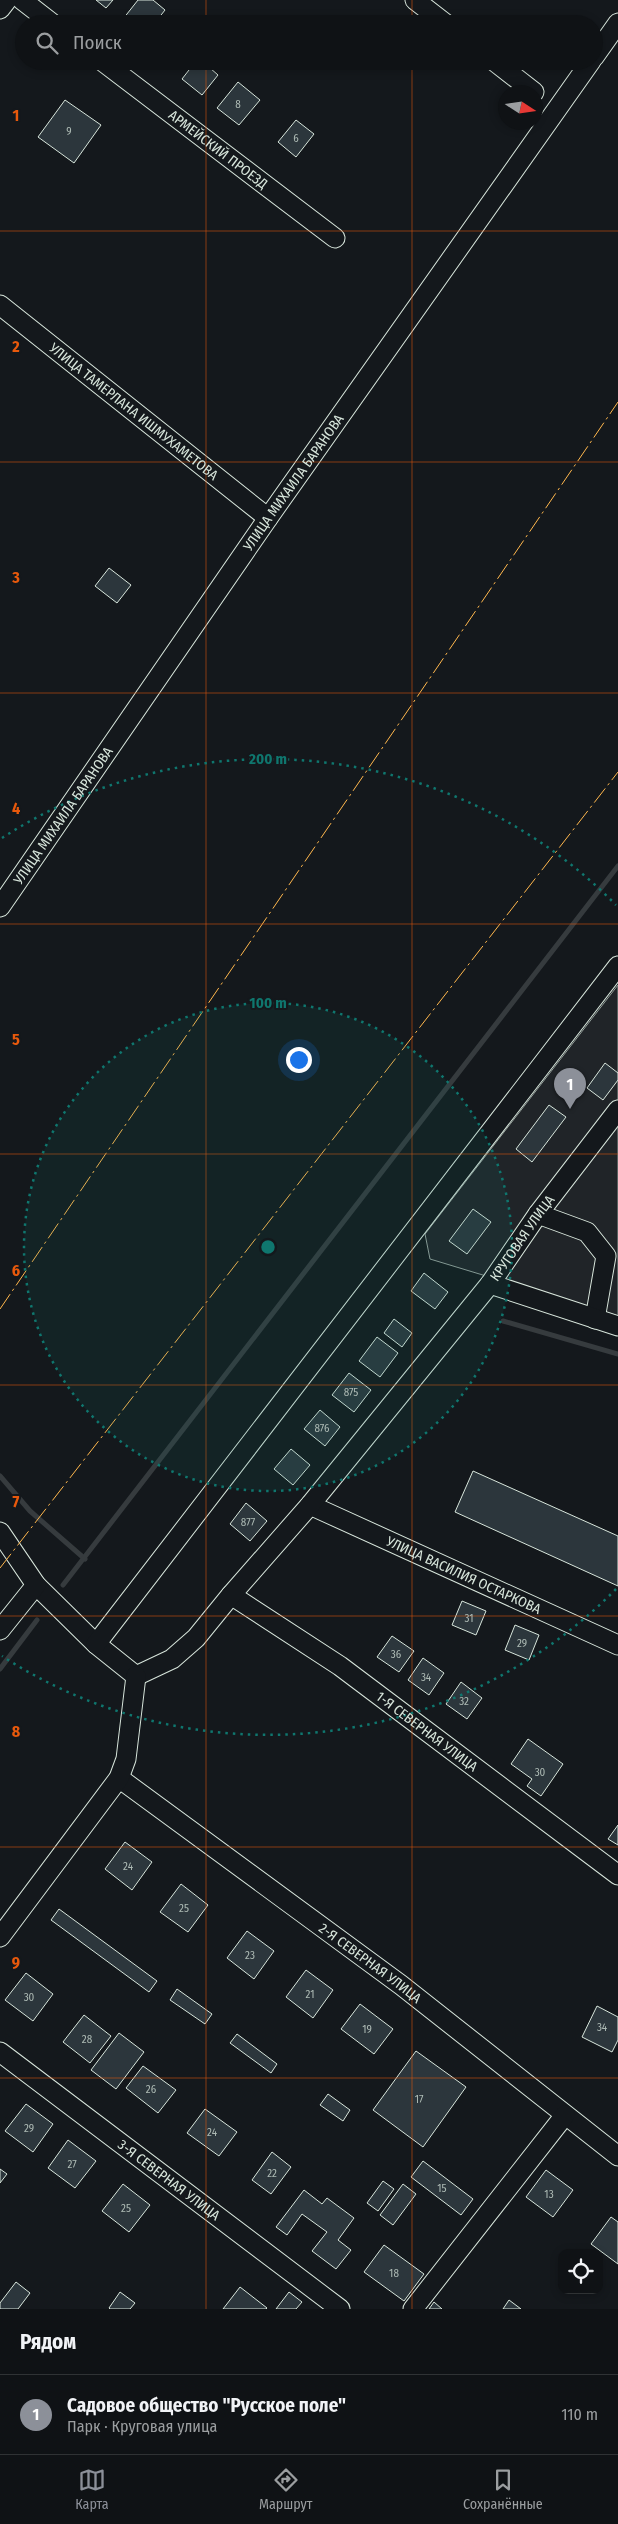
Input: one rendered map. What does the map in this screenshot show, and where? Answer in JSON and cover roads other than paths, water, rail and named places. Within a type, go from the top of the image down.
[{"type":"street","points":[[0,9],[7,0]]},
{"type":"street","points":[[22,0],[41,15]]},
{"type":"street","points":[[415,0],[434,15]]},
{"type":"street","points":[[603,44],[618,23]]},
{"type":"street","name":"АРМЕЙСКИЙ ПРОЕЗД","points":[[114,70],[335,238]]},
{"type":"street","points":[[506,70],[525,85]]},
{"type":"street","name":"УЛИЦА МИХАИЛА БАРАНОВА","points":[[0,906],[268,518],[585,70]]},
{"type":"street","points":[[543,99],[556,110]]},
{"type":"street","name":"УЛИЦА ТАМЕРЛАНА ИШМУХАМЕТОВА","points":[[0,305],[268,518]]},
{"type":"street","points":[[96,1644],[618,966]]},
{"type":"street","name":"КРУГОВАЯ УЛИЦА","points":[[618,1110],[538,1214],[490,1284],[618,1326]]},
{"type":"street","points":[[538,1214],[587,1232],[606,1256],[595,1319]]},
{"type":"street","points":[[136,1676],[172,1659],[190,1644],[310,1505],[490,1284]]},
{"type":"street","name":"УЛИЦА ВАСИЛИЯ ОСТАРКОВА","points":[[310,1505],[618,1645]]},
{"type":"street","points":[[0,1532],[36,1584],[96,1644],[136,1676]]},
{"type":"street","points":[[0,1630],[36,1584]]},
{"type":"street","name":"1-Я СЕВЕРНАЯ УЛИЦА","points":[[231,1595],[340,1666],[618,1875]]},
{"type":"street","points":[[0,1937],[119,1778],[126,1759],[136,1676]]},
{"type":"street","name":"2-Я СЕВЕРНАЯ УЛИЦА","points":[[119,1778],[401,1985],[618,2156]]},
{"type":"street","name":"3-Я СЕВЕРНАЯ УЛИЦА","points":[[0,2052],[340,2309]]},
{"type":"street","points":[[413,2309],[565,2114]]},
{"type":"waterway","points":[[63,1585],[618,866]]},
{"type":"waterway","points":[[503,1321],[618,1354]]},
{"type":"waterway","points":[[0,1476],[30,1511],[85,1559]]},
{"type":"waterway","points":[[0,1669],[37,1620]]},
{"type":"place","name":"Садовое общество \"Русское поле\"","points":[[570,1109]]}]
